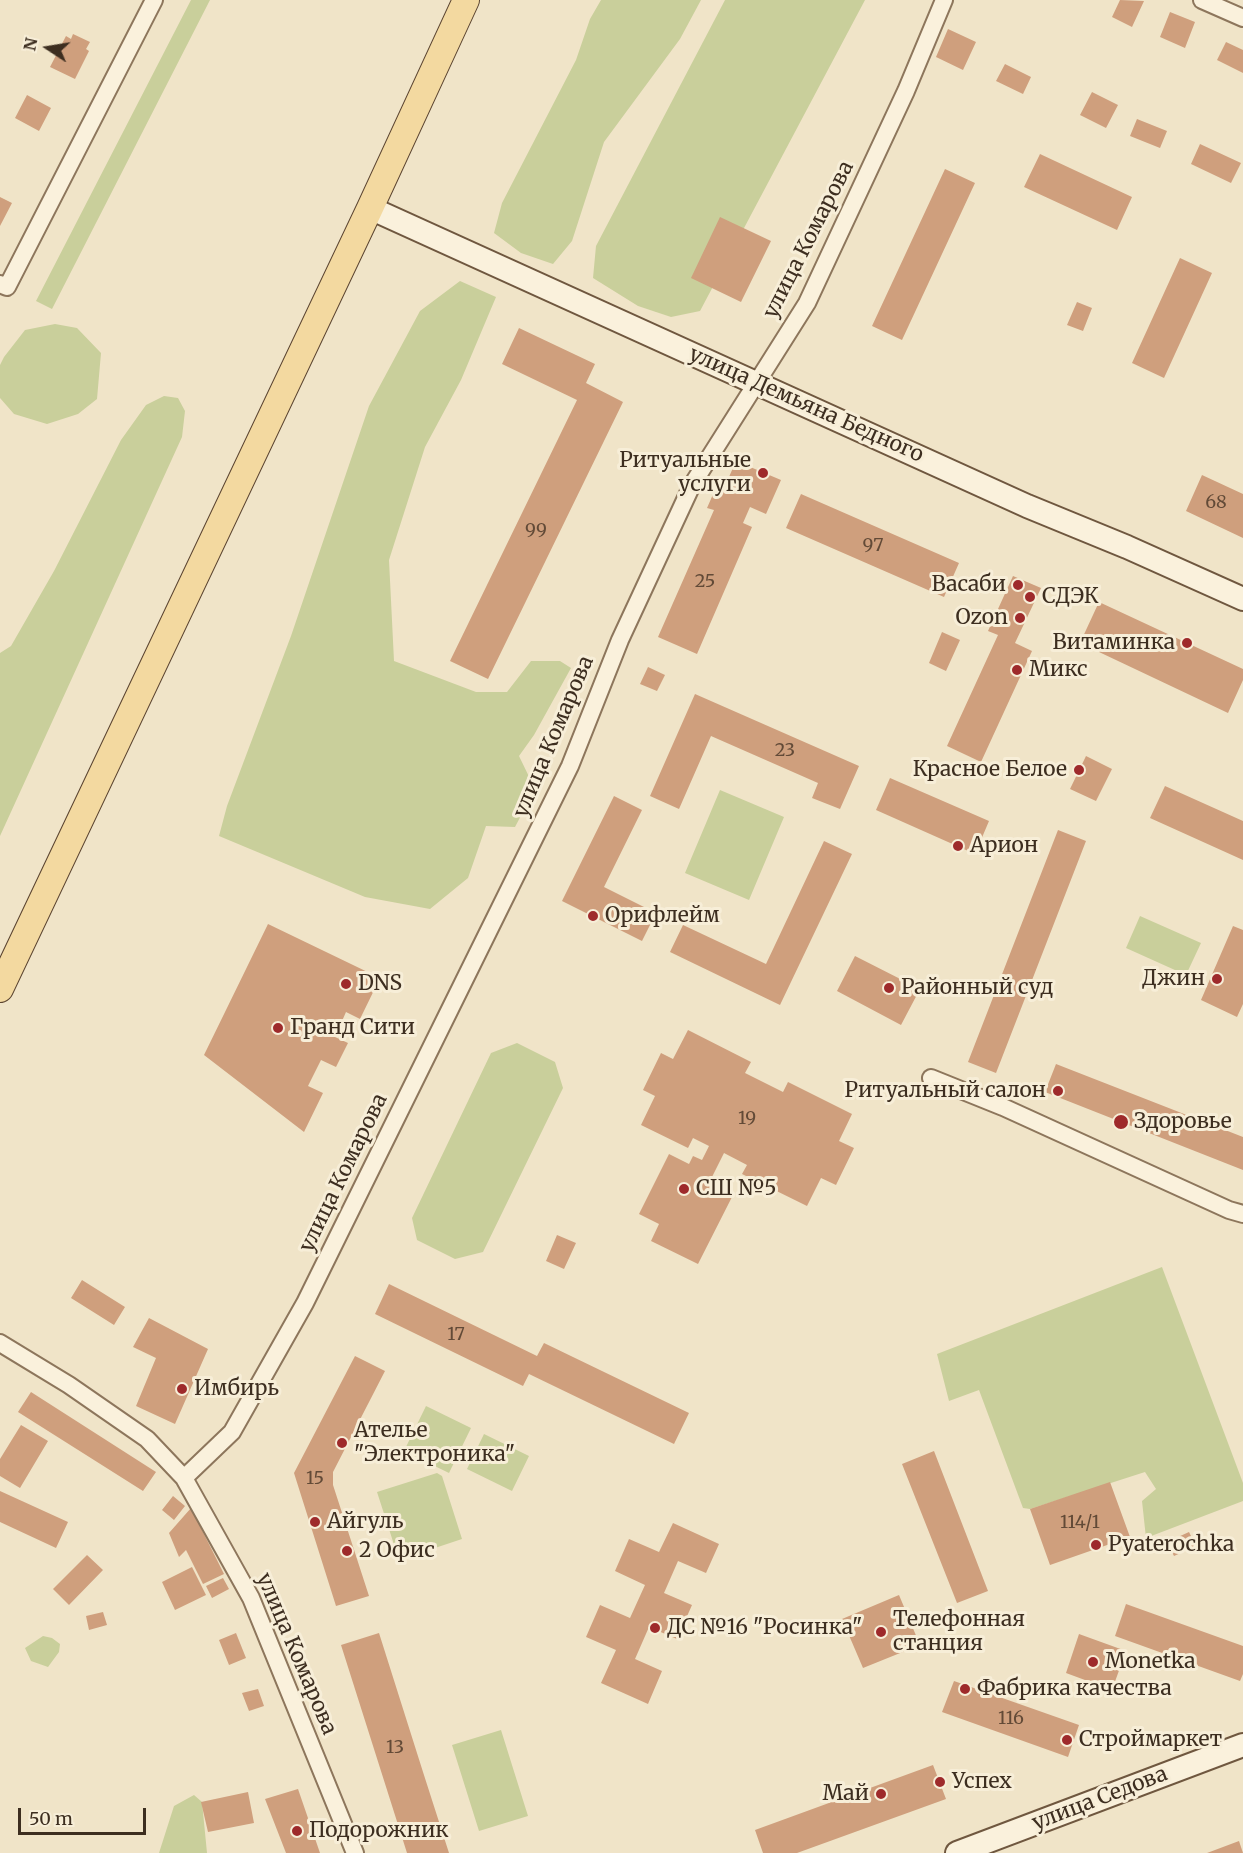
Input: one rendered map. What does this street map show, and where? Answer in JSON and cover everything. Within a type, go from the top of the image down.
[{"type":"main road","points":[[0,989],[370,208],[466,0]]},
{"type":"street","points":[[3,286],[154,0]]},
{"type":"street","name":"улица Комарова","points":[[184,1478],[232,1432],[305,1303],[570,766],[620,640],[692,485],[807,303],[906,91],[944,0]]},
{"type":"street","points":[[1202,0],[1243,18]]},
{"type":"street","name":"улица Демьяна Бедного","points":[[370,208],[1027,506],[1127,547],[1243,599]]},
{"type":"street","points":[[932,1078],[1003,1107],[1229,1210],[1243,1214]]},
{"type":"street","name":"улица Комарова","points":[[0,1343],[69,1385],[147,1439],[184,1478],[251,1598],[354,1853]]},
{"type":"street","name":"улица Седова","points":[[957,1853],[1243,1745]]},
{"type":"green space","points":[[191,0],[210,0],[52,309],[36,301]]},
{"type":"green space","points":[[601,0],[701,0],[680,39],[604,142],[572,241],[553,264],[521,253],[494,233],[502,203],[576,60],[590,19]]},
{"type":"green space","points":[[725,0],[865,0],[700,311],[671,317],[638,306],[593,278],[596,246]]},
{"type":"green space","points":[[460,281],[496,297],[461,380],[425,447],[389,560],[394,661],[476,692],[507,692],[531,661],[560,661],[571,668],[534,735],[519,756],[535,789],[515,827],[486,826],[468,878],[430,909],[365,897],[219,836],[227,806],[291,636],[369,406],[420,311]]},
{"type":"green space","points":[[55,324],[77,328],[101,353],[97,399],[78,414],[47,424],[14,414],[0,398],[0,365],[25,330]]},
{"type":"green space","points":[[164,396],[178,398],[185,411],[182,437],[0,836],[0,653],[11,646],[54,571],[121,440],[146,405]]},
{"type":"green space","points":[[720,790],[784,817],[749,900],[685,873]]},
{"type":"green space","points":[[1140,916],[1201,943],[1186,975],[1126,948]]},
{"type":"green space","points":[[517,1043],[555,1062],[563,1088],[483,1252],[455,1259],[417,1240],[412,1218],[491,1053]]},
{"type":"green space","points":[[1162,1267],[1243,1483],[1243,1501],[1146,1538],[1142,1501],[1156,1489],[1145,1472],[1030,1509],[1023,1508],[979,1390],[949,1401],[937,1354]]},
{"type":"green space","points":[[426,1406],[471,1428],[449,1473],[404,1451]]},
{"type":"green space","points":[[484,1434],[529,1456],[512,1491],[467,1469]]},
{"type":"green space","points":[[437,1473],[442,1476],[462,1539],[399,1560],[377,1492]]},
{"type":"green space","points":[[43,1636],[52,1638],[60,1644],[59,1652],[48,1667],[31,1661],[25,1648]]},
{"type":"green space","points":[[501,1730],[528,1816],[479,1831],[452,1745]]},
{"type":"green space","points":[[194,1795],[202,1802],[207,1853],[159,1853],[174,1806]]},
{"type":"building","points":[[1120,0],[1144,1],[1132,27],[1112,17]]},
{"type":"building","points":[[1170,12],[1195,22],[1185,48],[1160,37]]},
{"type":"building","points":[[948,29],[976,42],[963,70],[936,57]]},
{"type":"building","points":[[73,34],[90,42],[86,49],[89,51],[75,79],[50,67],[66,36],[71,39]]},
{"type":"building","points":[[1226,42],[1243,50],[1243,73],[1217,60]]},
{"type":"building","points":[[1005,64],[1031,77],[1023,94],[996,81]]},
{"type":"building","points":[[1092,92],[1118,105],[1106,128],[1080,115]]},
{"type":"building","points":[[27,95],[51,108],[39,131],[15,118]]},
{"type":"building","points":[[1137,119],[1167,131],[1160,148],[1130,136]]},
{"type":"building","points":[[1200,144],[1241,163],[1231,183],[1191,164]]},
{"type":"building","points":[[1040,154],[1132,197],[1117,230],[1024,187]]},
{"type":"building","points":[[945,169],[975,183],[902,340],[872,326]]},
{"type":"building","points":[[0,197],[12,203],[0,226]]},
{"type":"building","points":[[720,217],[771,241],[741,302],[691,278]]},
{"type":"building","points":[[1180,258],[1212,273],[1164,378],[1132,363]]},
{"type":"building","points":[[1077,302],[1092,308],[1083,331],[1067,325]]},
{"type":"building","points":[[519,328],[595,364],[586,383],[623,402],[488,679],[450,661],[577,400],[502,364]]},
{"type":"building","points":[[736,461],[781,480],[766,514],[750,507],[743,523],[752,527],[697,654],[658,637],[714,510],[707,508],[718,483],[725,486]]},
{"type":"building","points":[[1202,475],[1243,494],[1243,538],[1186,511]]},
{"type":"building","points":[[801,494],[959,563],[944,597],[786,528]]},
{"type":"building","points":[[1013,576],[1041,588],[1015,643],[1032,651],[981,762],[947,746],[998,635],[988,631]]},
{"type":"building","points":[[1099,602],[1243,669],[1243,680],[1228,713],[1080,643]]},
{"type":"building","points":[[942,632],[960,640],[946,671],[929,663]]},
{"type":"building","points":[[648,667],[665,675],[657,691],[640,684]]},
{"type":"building","points":[[695,694],[859,766],[840,809],[812,798],[818,783],[711,736],[679,809],[650,796]]},
{"type":"building","points":[[1086,756],[1112,769],[1096,801],[1070,789]]},
{"type":"building","points":[[890,778],[989,821],[975,854],[876,810]]},
{"type":"building","points":[[1165,786],[1243,821],[1243,860],[1150,818]]},
{"type":"building","points":[[614,796],[642,810],[604,887],[656,913],[642,941],[562,901]]},
{"type":"building","points":[[1058,830],[1086,841],[996,1073],[968,1062]]},
{"type":"building","points":[[824,841],[852,854],[780,1005],[670,952],[683,925],[766,964]]},
{"type":"building","name":"Гранд Сити","points":[[268,924],[380,978],[360,1019],[346,1012],[335,1037],[348,1043],[336,1067],[321,1060],[308,1086],[323,1093],[304,1132],[204,1055]]},
{"type":"building","points":[[1233,926],[1243,930],[1243,1004],[1237,1017],[1201,1000]]},
{"type":"building","points":[[855,956],[920,989],[901,1025],[837,991]]},
{"type":"building","points":[[688,1030],[751,1062],[745,1073],[783,1092],[788,1082],[852,1114],[839,1141],[854,1148],[836,1185],[821,1178],[807,1206],[742,1174],[747,1165],[724,1153],[709,1183],[733,1195],[698,1264],[651,1241],[659,1224],[639,1214],[669,1154],[689,1164],[693,1156],[702,1160],[709,1146],[693,1138],[688,1148],[641,1125],[655,1096],[643,1090],[661,1053],[673,1059]]},
{"type":"building","points":[[1056,1064],[1243,1137],[1243,1170],[1045,1092]]},
{"type":"building","points":[[557,1235],[576,1243],[564,1269],[546,1261]]},
{"type":"building","points":[[82,1280],[125,1307],[114,1325],[71,1298]]},
{"type":"building","points":[[389,1284],[537,1356],[544,1343],[689,1413],[674,1444],[529,1374],[523,1386],[375,1314]]},
{"type":"building","points":[[149,1318],[208,1349],[175,1424],[136,1406],[156,1358],[133,1347]]},
{"type":"building","points":[[355,1356],[385,1371],[333,1472],[333,1485],[369,1596],[336,1606],[294,1473]]},
{"type":"building","points":[[31,1392],[156,1472],[143,1491],[18,1412]]},
{"type":"building","points":[[21,1425],[48,1441],[20,1488],[0,1476],[0,1459]]},
{"type":"building","points":[[934,1451],[988,1591],[957,1603],[902,1464]]},
{"type":"building","points":[[1110,1482],[1130,1537],[1050,1565],[1030,1509]]},
{"type":"building","points":[[0,1491],[68,1522],[56,1548],[0,1522]]},
{"type":"building","points":[[173,1496],[185,1506],[174,1520],[162,1510]]},
{"type":"building","points":[[191,1508],[224,1574],[203,1584],[186,1550],[179,1557],[169,1533]]},
{"type":"building","points":[[673,1523],[719,1544],[706,1573],[678,1561],[664,1593],[692,1605],[677,1639],[649,1627],[635,1659],[662,1671],[648,1704],[601,1683],[616,1650],[586,1637],[600,1605],[630,1618],[645,1585],[615,1571],[629,1539],[659,1552]]},
{"type":"building","points":[[1189,1532],[1196,1546],[1174,1556],[1167,1542]]},
{"type":"building","points":[[87,1555],[103,1570],[69,1605],[53,1589]]},
{"type":"building","points":[[192,1567],[206,1595],[175,1610],[162,1582]]},
{"type":"building","points":[[223,1578],[229,1589],[212,1598],[206,1586]]},
{"type":"building","name":"Телефонная станция","points":[[899,1595],[920,1645],[863,1668],[842,1619]]},
{"type":"building","points":[[1126,1604],[1243,1646],[1243,1674],[1240,1681],[1115,1636]]},
{"type":"building","points":[[103,1612],[107,1625],[89,1630],[86,1616]]},
{"type":"building","points":[[236,1633],[246,1658],[229,1665],[219,1640]]},
{"type":"building","points":[[379,1633],[449,1853],[407,1853],[341,1645]]},
{"type":"building","points":[[1079,1634],[1126,1651],[1112,1690],[1066,1673]]},
{"type":"building","points":[[954,1681],[1079,1725],[1068,1757],[942,1712]]},
{"type":"building","points":[[258,1689],[264,1706],[249,1711],[242,1693]]},
{"type":"building","points":[[933,1765],[946,1799],[797,1853],[763,1853],[755,1830]]},
{"type":"building","points":[[298,1789],[320,1853],[286,1853],[265,1799]]},
{"type":"building","points":[[248,1792],[254,1823],[208,1832],[201,1802]]},
{"type":"building","points":[[1239,1841],[1243,1853],[1207,1853]]},
{"type":"place","name":"Ритуальные услуги","points":[[763,473]]},
{"type":"place","name":"Васаби","points":[[1018,585]]},
{"type":"place","name":"СДЭК","points":[[1030,597]]},
{"type":"place","name":"Ozon","points":[[1020,618]]},
{"type":"place","name":"Витаминка","points":[[1187,643]]},
{"type":"place","name":"Микс","points":[[1017,670]]},
{"type":"place","name":"Красное Белое","points":[[1079,770]]},
{"type":"place","name":"Арион","points":[[958,846]]},
{"type":"place","name":"Орифлейм","points":[[593,916]]},
{"type":"place","name":"Джин","points":[[1217,979]]},
{"type":"place","name":"DNS","points":[[346,984]]},
{"type":"place","name":"Районный суд","points":[[889,988]]},
{"type":"place","name":"Гранд Сити","points":[[278,1028]]},
{"type":"place","name":"Ритуальный салон","points":[[1058,1091]]},
{"type":"place","name":"Здоровье","points":[[1121,1122]]},
{"type":"place","name":"СШ №5","points":[[684,1189]]},
{"type":"place","name":"Имбирь","points":[[182,1389]]},
{"type":"place","name":"Ателье \"Электроника\"","points":[[342,1443]]},
{"type":"place","name":"Айгуль","points":[[315,1522]]},
{"type":"place","name":"Pyaterochka","points":[[1096,1545]]},
{"type":"place","name":"2 Офис","points":[[347,1551]]},
{"type":"place","name":"ДС №16 \"Росинка\"","points":[[655,1628]]},
{"type":"place","name":"Телефонная станция","points":[[881,1632]]},
{"type":"place","name":"Monetka","points":[[1093,1662]]},
{"type":"place","name":"Фабрика качества","points":[[965,1689]]},
{"type":"place","name":"Строймаркет","points":[[1067,1740]]},
{"type":"place","name":"Успех","points":[[940,1782]]},
{"type":"place","name":"Май","points":[[881,1794]]},
{"type":"place","name":"Подорожник","points":[[297,1831]]}]
